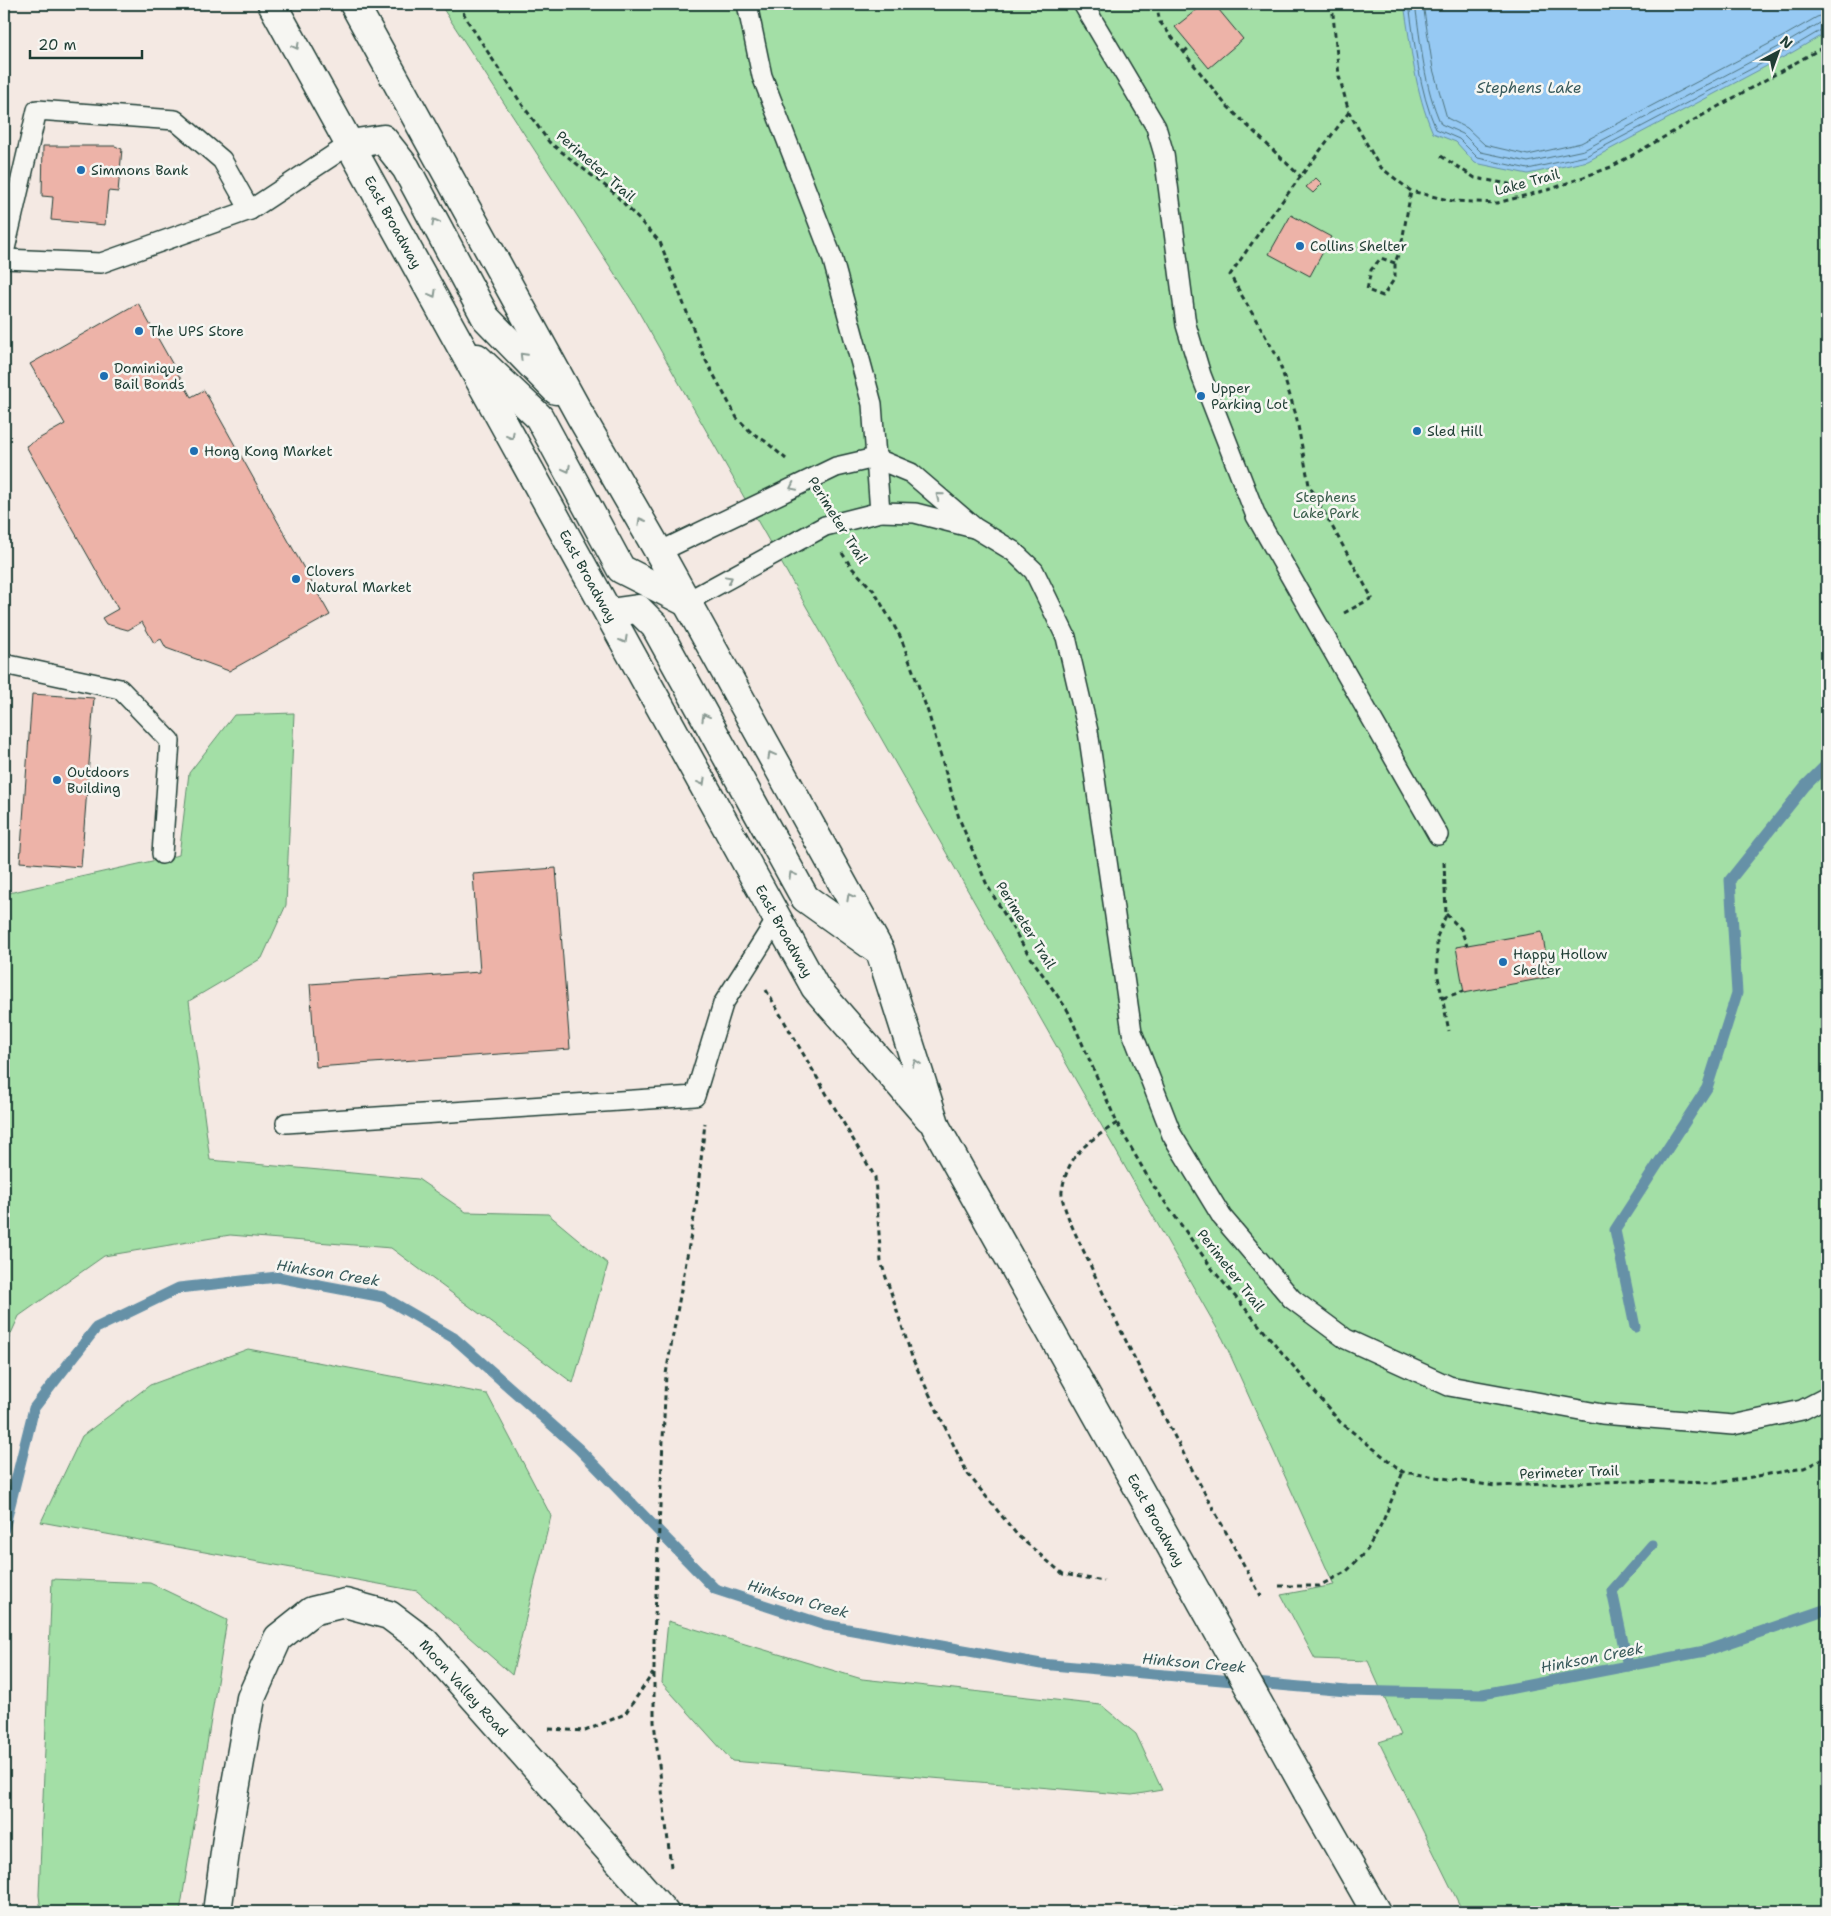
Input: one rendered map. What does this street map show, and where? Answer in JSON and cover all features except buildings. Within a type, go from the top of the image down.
[{"type":"main road","name":"East Broadway","points":[[272,4],[815,987],[936,1126]]},
{"type":"main road","name":"East Broadway","points":[[354,4],[880,951],[936,1126],[1376,1912]]},
{"type":"main road","points":[[350,144],[383,139],[406,168],[486,318],[582,416]]},
{"type":"main road","points":[[458,340],[539,417],[621,569],[686,602]]},
{"type":"main road","points":[[609,613],[638,609],[655,626],[805,898],[880,951]]},
{"type":"main road","name":"Moon Valley Road","points":[[217,1912],[228,1830],[251,1698],[278,1638],[312,1610],[345,1603],[388,1615],[425,1642],[664,1912]]},
{"type":"lane","points":[[747,4],[762,76],[832,257],[872,404],[880,512]]},
{"type":"lane","points":[[1083,4],[1156,127],[1164,154],[1186,325],[1202,375],[1256,516],[1438,835]]},
{"type":"lane","points":[[4,253],[37,110],[175,120],[222,160],[250,210]]},
{"type":"lane","points":[[4,258],[101,263],[250,210],[350,144]]},
{"type":"lane","points":[[660,552],[836,466],[876,458],[911,473],[975,528],[1013,551],[1034,571],[1066,637],[1088,731],[1132,1032],[1172,1135],[1222,1217],[1292,1299],[1346,1339],[1449,1386],[1602,1414],[1733,1425],[1802,1410],[1827,1397]]},
{"type":"lane","points":[[686,602],[825,526],[880,512],[915,514],[975,528]]},
{"type":"lane","points":[[4,664],[120,689],[170,741],[162,854]]},
{"type":"lane","points":[[286,1123],[695,1096],[723,1004],[777,919]]},
{"type":"path","name":"Perimeter Trail","points":[[459,4],[467,20],[519,100],[549,142],[613,192],[660,242],[704,357],[737,418],[751,432],[766,441],[786,458],[801,483]]},
{"type":"path","points":[[1156,4],[1160,22],[1225,104],[1301,177]]},
{"type":"path","name":"Lake Trail","points":[[1332,4],[1339,76],[1349,112],[1379,166],[1411,191],[1452,201],[1498,203],[1551,189],[1612,167],[1827,45]]},
{"type":"path","points":[[1184,52],[1191,46]]},
{"type":"path","points":[[1320,627],[1372,598],[1308,485],[1296,416],[1278,358],[1230,275],[1264,224],[1349,112]]},
{"type":"path","points":[[1441,156],[1474,178],[1509,184],[1517,198]]},
{"type":"path","points":[[1395,263],[1381,258],[1371,270],[1367,290],[1383,296],[1395,278],[1395,263],[1401,247],[1411,191]]},
{"type":"path","name":"Perimeter Trail","points":[[825,526],[852,568],[874,591],[901,638],[928,712],[959,818],[987,885],[1027,952],[1068,1011],[1117,1123],[1150,1180],[1213,1270],[1340,1422],[1403,1472],[1495,1486],[1628,1481],[1717,1483],[1804,1468],[1827,1457]]},
{"type":"path","points":[[1444,856],[1446,914],[1437,937],[1437,972],[1449,1031]]},
{"type":"path","points":[[1446,914],[1461,929],[1467,946]]},
{"type":"path","points":[[750,963],[875,1177],[880,1262],[913,1360],[967,1473],[1018,1536],[1063,1574],[1104,1581]]},
{"type":"path","points":[[1442,998],[1464,990]]},
{"type":"path","points":[[672,1874],[654,1722],[654,1638],[666,1374],[696,1206],[705,1124],[695,1096]]},
{"type":"path","points":[[1117,1123],[1085,1144],[1070,1164],[1062,1193],[1068,1215],[1116,1322],[1191,1467],[1261,1596]]},
{"type":"path","points":[[1279,1586],[1319,1586],[1347,1571],[1367,1550],[1383,1521],[1403,1472]]},
{"type":"path","points":[[544,1726],[551,1731],[585,1731],[625,1714],[654,1672]]},
{"type":"green space","name":"Stephens Lake Park","points":[[440,4],[1827,4],[1827,1912],[1463,1912],[1379,1742],[1401,1735],[1368,1661],[1315,1659],[1281,1595],[1334,1585],[1223,1339],[633,302]]},
{"type":"green space","points":[[294,713],[286,905],[262,958],[189,1001],[210,1160],[418,1179],[466,1212],[548,1214],[608,1264],[573,1383],[391,1248],[230,1235],[104,1256],[19,1316],[4,1349],[4,894],[179,855],[189,773],[234,715]]},
{"type":"green space","points":[[248,1349],[487,1394],[551,1516],[512,1675],[417,1591],[41,1522],[82,1436],[150,1385]]},
{"type":"green space","points":[[52,1579],[150,1583],[227,1620],[180,1912],[41,1912],[39,1895]]},
{"type":"green space","points":[[668,1621],[862,1679],[1101,1705],[1136,1734],[1162,1790],[1132,1795],[732,1761],[662,1683]]},
{"type":"green space","points":[[1175,1903],[1193,1912],[1171,1912]]},
{"type":"water","name":"Stephens Lake","points":[[1404,4],[1827,4],[1827,32],[1588,161],[1528,174],[1475,163],[1456,142],[1433,133],[1418,86]]},
{"type":"waterway","points":[[1635,1327],[1615,1230],[1707,1088],[1737,993],[1730,880],[1805,786],[1827,764]]},
{"type":"waterway","name":"Hinkson Creek","points":[[4,1529],[34,1408],[96,1328],[179,1288],[277,1277],[383,1297],[454,1338],[579,1449],[715,1589],[825,1625],[1041,1664],[1347,1691],[1483,1694],[1705,1651],[1827,1609]]},
{"type":"waterway","points":[[1628,1666],[1612,1591],[1652,1545]]},
{"type":"place","name":"Simmons Bank","points":[[81,170]]},
{"type":"place","name":"Collins Shelter","points":[[1300,246]]},
{"type":"place","name":"The UPS Store","points":[[139,331]]},
{"type":"place","name":"Dominique Bail Bonds","points":[[104,376]]},
{"type":"place","name":"Upper Parking Lot","points":[[1201,396]]},
{"type":"place","name":"Sled Hill","points":[[1417,431]]},
{"type":"place","name":"Hong Kong Market","points":[[194,451]]},
{"type":"place","name":"Clovers Natural Market","points":[[296,579]]},
{"type":"place","name":"Outdoors Building","points":[[57,780]]},
{"type":"place","name":"Happy Hollow Shelter","points":[[1503,962]]}]
